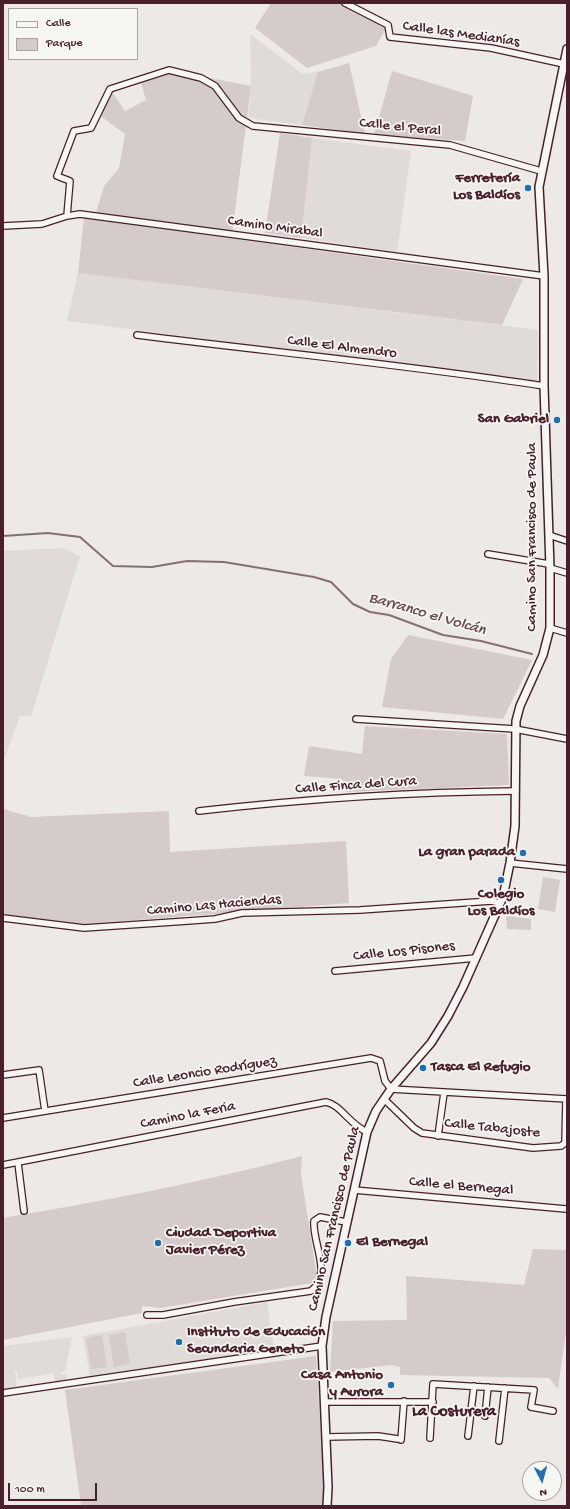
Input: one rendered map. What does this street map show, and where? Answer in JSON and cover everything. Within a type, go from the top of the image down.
[{"type":"main road","name":"Camino San Francisco de Paula","points":[[327,1506],[322,1346],[326,1317],[367,1132],[376,1111],[385,1100],[391,1089],[431,1043],[454,1004],[500,903],[510,863],[515,826],[515,729],[520,706],[543,655],[550,628],[550,566],[544,386],[544,276],[539,203],[541,171],[564,73],[567,49]]},
{"type":"street","name":"Calle las Medianías","points":[[345,3],[388,25],[390,37],[491,48],[564,64]]},
{"type":"street","name":"Calle el Peral","points":[[67,216],[70,181],[57,176],[74,131],[91,128],[110,89],[169,70],[201,78],[216,86],[239,118],[253,126],[450,145],[541,171]]},
{"type":"street","name":"Camino Mirabal","points":[[3,226],[42,224],[67,216],[80,214],[544,276]]},
{"type":"street","name":"Calle El Almendro","points":[[137,335],[360,363],[460,373],[544,386]]},
{"type":"street","points":[[549,535],[567,541]]},
{"type":"street","points":[[488,554],[550,566],[567,573]]},
{"type":"street","points":[[550,628],[567,633]]},
{"type":"street","points":[[356,719],[515,729],[567,739]]},
{"type":"street","name":"Calle Finca del Cura","points":[[199,811],[252,805],[382,795],[515,791]]},
{"type":"street","points":[[510,863],[567,869]]},
{"type":"street","name":"Camino Las Haciendas","points":[[3,918],[84,928],[188,922],[214,919],[242,913],[360,910],[491,901],[500,903]]},
{"type":"street","name":"Calle Los Pisones","points":[[335,971],[476,958]]},
{"type":"street","name":"Calle Leoncio Rodríguez","points":[[3,1118],[371,1058],[380,1061],[386,1081],[391,1089]]},
{"type":"street","points":[[3,1075],[39,1070],[45,1111]]},
{"type":"street","points":[[391,1089],[566,1099]]},
{"type":"street","points":[[438,1136],[444,1093]]},
{"type":"street","name":"Calle Tabajoste","points":[[385,1100],[414,1128],[422,1132],[438,1136],[533,1148],[561,1146],[565,1143],[566,1099]]},
{"type":"street","name":"Camino la Feria","points":[[3,1165],[326,1102],[332,1103],[357,1128],[367,1132]]},
{"type":"street","points":[[18,1163],[24,1211]]},
{"type":"street","name":"Calle el Bernegal","points":[[354,1190],[566,1209]]},
{"type":"street","points":[[147,1315],[163,1315],[311,1290],[317,1286],[320,1281],[322,1268],[313,1229],[314,1221],[320,1217],[346,1222]]},
{"type":"street","points":[[3,1393],[322,1346]]},
{"type":"street","points":[[430,1438],[433,1384],[534,1390],[531,1407],[553,1411]]},
{"type":"street","points":[[468,1436],[474,1386]]},
{"type":"street","points":[[485,1416],[488,1387]]},
{"type":"street","points":[[499,1441],[505,1388]]},
{"type":"street","points":[[326,1437],[378,1436],[400,1439],[404,1401]]},
{"type":"street","points":[[324,1402],[433,1402]]},
{"type":"shaded area","points":[[250,34],[303,74],[318,72],[302,125],[248,118],[251,86]]},
{"type":"shaded area","points":[[312,138],[411,151],[397,252],[301,238]]},
{"type":"shaded area","points":[[78,273],[538,330],[537,382],[67,321]]},
{"type":"shaded area","points":[[63,548],[80,556],[31,716],[20,716],[3,762],[3,551]]},
{"type":"shaded area","name":"Instituto de Educación Secundaria Geneto","points":[[267,1302],[274,1349],[90,1377],[83,1336]]},
{"type":"shaded area","points":[[72,1337],[65,1371],[61,1372],[62,1375],[67,1374],[65,1382],[55,1384],[54,1373],[18,1379],[17,1371],[15,1371],[17,1388],[3,1389],[3,1346]]},
{"type":"green space","points":[[271,3],[341,3],[386,28],[376,46],[307,68],[255,28]]},
{"type":"green space","points":[[349,63],[365,134],[302,125],[318,72]]},
{"type":"green space","points":[[169,70],[251,86],[232,234],[95,216],[104,186],[119,168],[125,134],[98,114],[110,89],[125,111],[146,100],[140,79]]},
{"type":"green space","points":[[392,71],[473,96],[465,141],[374,135]]},
{"type":"green space","points":[[280,133],[312,138],[301,238],[265,233]]},
{"type":"green space","points":[[84,218],[523,279],[502,325],[78,273]]},
{"type":"green space","points":[[408,635],[532,660],[503,719],[382,707],[391,659]]},
{"type":"green space","points":[[365,726],[507,734],[509,785],[346,792],[342,779],[304,776],[309,746],[362,754]]},
{"type":"green space","points":[[3,809],[31,817],[169,811],[170,852],[346,841],[349,903],[86,924],[3,918]]},
{"type":"green space","points":[[543,877],[560,880],[555,912],[538,909]]},
{"type":"green space","points":[[508,916],[531,919],[531,930],[507,929],[506,918]]},
{"type":"green space","name":"Ciudad Deportiva Javier Pérez","points":[[302,1156],[301,1174],[317,1277],[312,1283],[160,1308],[142,1306],[142,1313],[3,1340],[3,1218],[153,1190]]},
{"type":"green space","points":[[533,1249],[567,1250],[567,1324],[558,1389],[549,1378],[400,1375],[400,1367],[391,1365],[330,1372],[333,1321],[407,1320],[406,1276],[524,1285]]},
{"type":"green space","points":[[125,1332],[130,1364],[114,1367],[109,1335]]},
{"type":"green space","points":[[102,1335],[107,1367],[91,1369],[86,1338]]},
{"type":"green space","points":[[316,1356],[325,1506],[81,1506],[65,1390]]},
{"type":"waterway","name":"Barranco el Volcán","points":[[3,536],[48,533],[80,537],[113,566],[152,567],[187,561],[224,562],[314,577],[331,582],[353,604],[370,612],[389,615],[443,635],[481,641],[532,654]]},
{"type":"place","name":"Ferretería Los Baldíos","points":[[528,188]]},
{"type":"place","name":"San Gabriel","points":[[557,420]]},
{"type":"place","name":"La gran parada","points":[[523,853]]},
{"type":"place","name":"Colegio Los Baldíos","points":[[501,880]]},
{"type":"place","name":"Tasca El Refugio","points":[[423,1068]]},
{"type":"place","name":"Ciudad Deportiva Javier Pérez","points":[[158,1243]]},
{"type":"place","name":"El Bernegal","points":[[348,1243]]},
{"type":"place","name":"Instituto de Educación Secundaria Geneto","points":[[179,1342]]},
{"type":"place","name":"Casa Antonio y Aurora","points":[[391,1385]]},
{"type":"district","name":"La Costurera","points":[[454,1413]]}]
